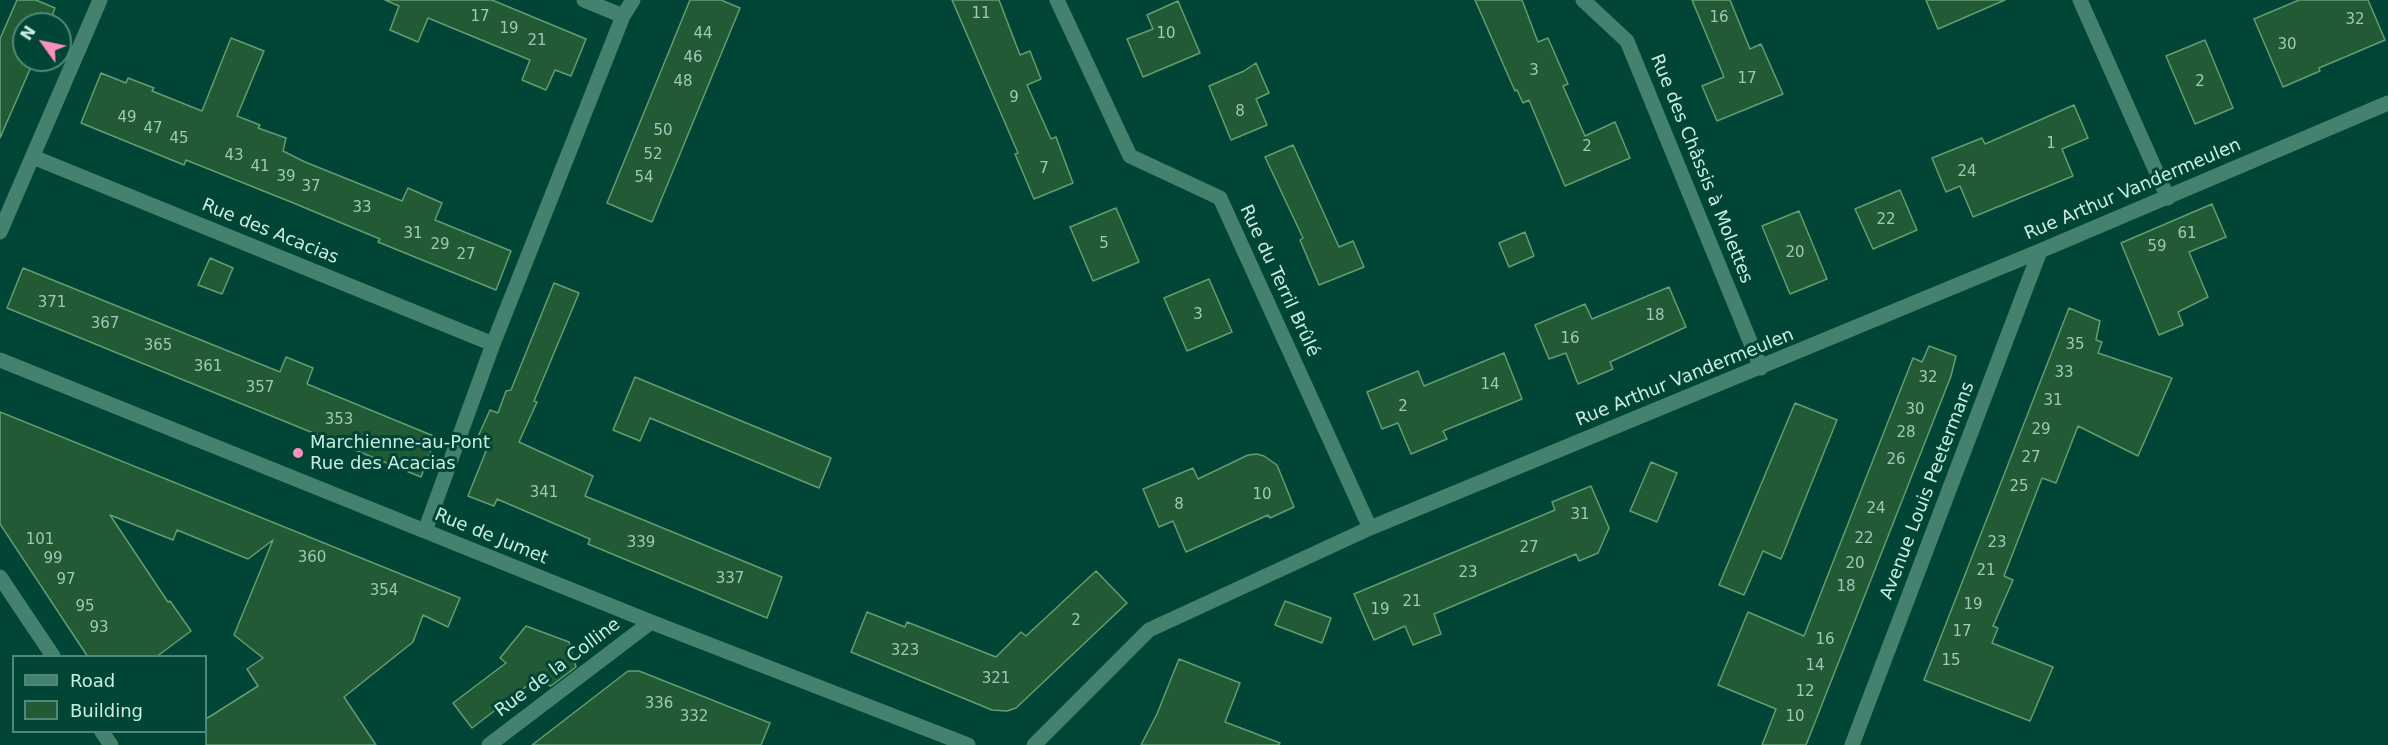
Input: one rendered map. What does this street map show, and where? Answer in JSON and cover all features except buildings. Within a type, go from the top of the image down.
[{"type":"street","points":[[0,232],[100,0]]},
{"type":"street","points":[[584,0],[623,16]]},
{"type":"street","points":[[425,531],[493,344],[623,16],[633,0]]},
{"type":"street","name":"Rue du Terril Brûlé","points":[[1057,0],[1130,156],[1220,198],[1370,528]]},
{"type":"street","name":"Rue des Châssis à Molettes","points":[[1583,0],[1628,41],[1761,368]]},
{"type":"street","points":[[2080,0],[2168,198]]},
{"type":"street","name":"Rue Arthur Vandermeulen","points":[[1034,745],[1149,630],[1370,528],[1761,368],[2168,198],[2388,103]]},
{"type":"street","name":"Rue des Acacias","points":[[33,157],[493,344]]},
{"type":"street","name":"Avenue Louis Peetermans","points":[[1852,745],[2040,251]]},
{"type":"street","name":"Rue de Jumet","points":[[0,360],[651,622],[968,745]]},
{"type":"street","points":[[0,577],[52,655]]},
{"type":"street","name":"Rue de la Colline","points":[[489,745],[651,622]]},
{"type":"place","name":"Marchienne-au-Pont Rue des Acacias","points":[[298,453]]}]
